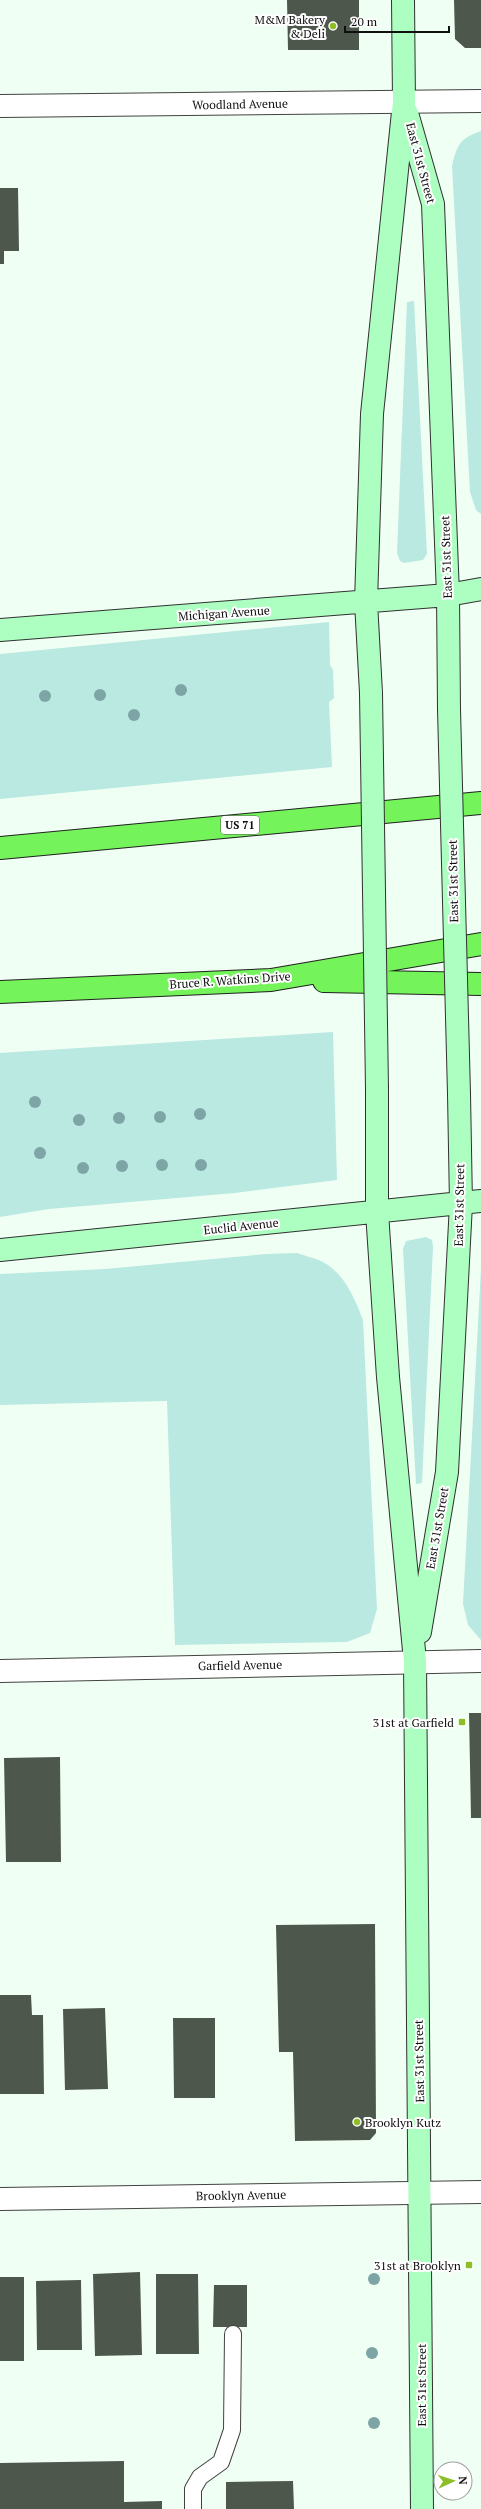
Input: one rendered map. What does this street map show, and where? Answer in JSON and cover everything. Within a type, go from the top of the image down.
[{"type":"highway","name":"US 71","points":[[0,848],[481,803]]},
{"type":"highway","name":"Bruce R. Watkins Drive","points":[[0,992],[271,980],[481,944]]},
{"type":"highway","points":[[271,980],[481,984]]},
{"type":"main road","name":"East 31st Street","points":[[403,0],[404,102],[372,414],[366,602],[371,693],[378,1089],[377,1212],[388,1376],[415,1661],[422,2509]]},
{"type":"main road","name":"East 31st Street","points":[[404,102],[433,204],[448,595],[449,709],[459,1094],[471,1202],[447,1472],[415,1661]]},
{"type":"main road","name":"Michigan Avenue","points":[[0,630],[366,602],[448,595],[481,589]]},
{"type":"main road","name":"Euclid Avenue","points":[[0,1250],[471,1202]]},
{"type":"street","name":"Woodland Avenue","points":[[0,106],[481,101]]},
{"type":"street","name":"Garfield Avenue","points":[[0,1671],[415,1661],[481,1661]]},
{"type":"street","name":"Brooklyn Avenue","points":[[0,2199],[481,2192]]},
{"type":"lane","points":[[193,2509],[193,2489],[200,2477],[221,2462],[232,2430],[233,2334]]},
{"type":"shaded area","points":[[481,131],[481,514],[476,510],[470,492],[452,166],[460,143],[468,136]]},
{"type":"shaded area","points":[[414,301],[427,554],[423,560],[404,563],[400,561],[397,553],[407,302]]},
{"type":"shaded area","points":[[329,622],[330,665],[333,670],[334,698],[329,702],[332,767],[0,799],[0,654]]},
{"type":"shaded area","points":[[333,1032],[337,1180],[235,1193],[49,1209],[0,1217],[0,1053]]},
{"type":"shaded area","points":[[426,1237],[432,1240],[433,1247],[422,1483],[416,1484],[403,1249],[406,1241]]},
{"type":"shaded area","points":[[297,1253],[323,1262],[337,1273],[353,1296],[363,1320],[377,1609],[370,1633],[347,1642],[175,1645],[167,1401],[0,1405],[0,1274],[105,1269],[266,1254]]},
{"type":"shaded area","points":[[481,1268],[481,1640],[468,1625],[463,1604]]},
{"type":"building","points":[[287,0],[359,0],[359,50],[288,50]]},
{"type":"building","points":[[454,0],[481,0],[481,48],[465,48],[455,39]]},
{"type":"building","points":[[0,188],[18,188],[19,251],[4,251],[4,264],[0,264]]},
{"type":"building","points":[[469,1713],[481,1713],[481,1818],[471,1818]]},
{"type":"building","points":[[60,1757],[61,1862],[6,1862],[4,1758]]},
{"type":"building","points":[[375,1924],[376,2133],[370,2140],[295,2141],[293,2052],[279,2052],[276,1925]]},
{"type":"building","points":[[0,1995],[31,1995],[32,2015],[43,2015],[44,2094],[0,2094]]},
{"type":"building","points":[[105,2008],[108,2089],[65,2090],[63,2009]]},
{"type":"building","points":[[173,2018],[215,2018],[215,2098],[174,2098]]},
{"type":"building","points":[[140,2272],[142,2355],[95,2356],[93,2274]]},
{"type":"building","points":[[156,2274],[198,2274],[199,2354],[156,2354]]},
{"type":"building","points":[[0,2277],[24,2277],[24,2361],[0,2361]]},
{"type":"building","points":[[81,2280],[82,2350],[37,2350],[36,2281]]},
{"type":"building","points":[[214,2285],[247,2285],[247,2327],[213,2327]]},
{"type":"building","points":[[124,2461],[124,2502],[162,2501],[162,2509],[0,2509],[0,2463]]},
{"type":"building","points":[[293,2481],[294,2509],[226,2509],[226,2482]]},
{"type":"place","name":"M&M Bakery & Deli","points":[[333,26]]},
{"type":"place","name":"31st at Garfield","points":[[462,1722]]},
{"type":"place","name":"Brooklyn Kutz","points":[[357,2122]]},
{"type":"place","name":"31st at Brooklyn","points":[[469,2265]]}]
